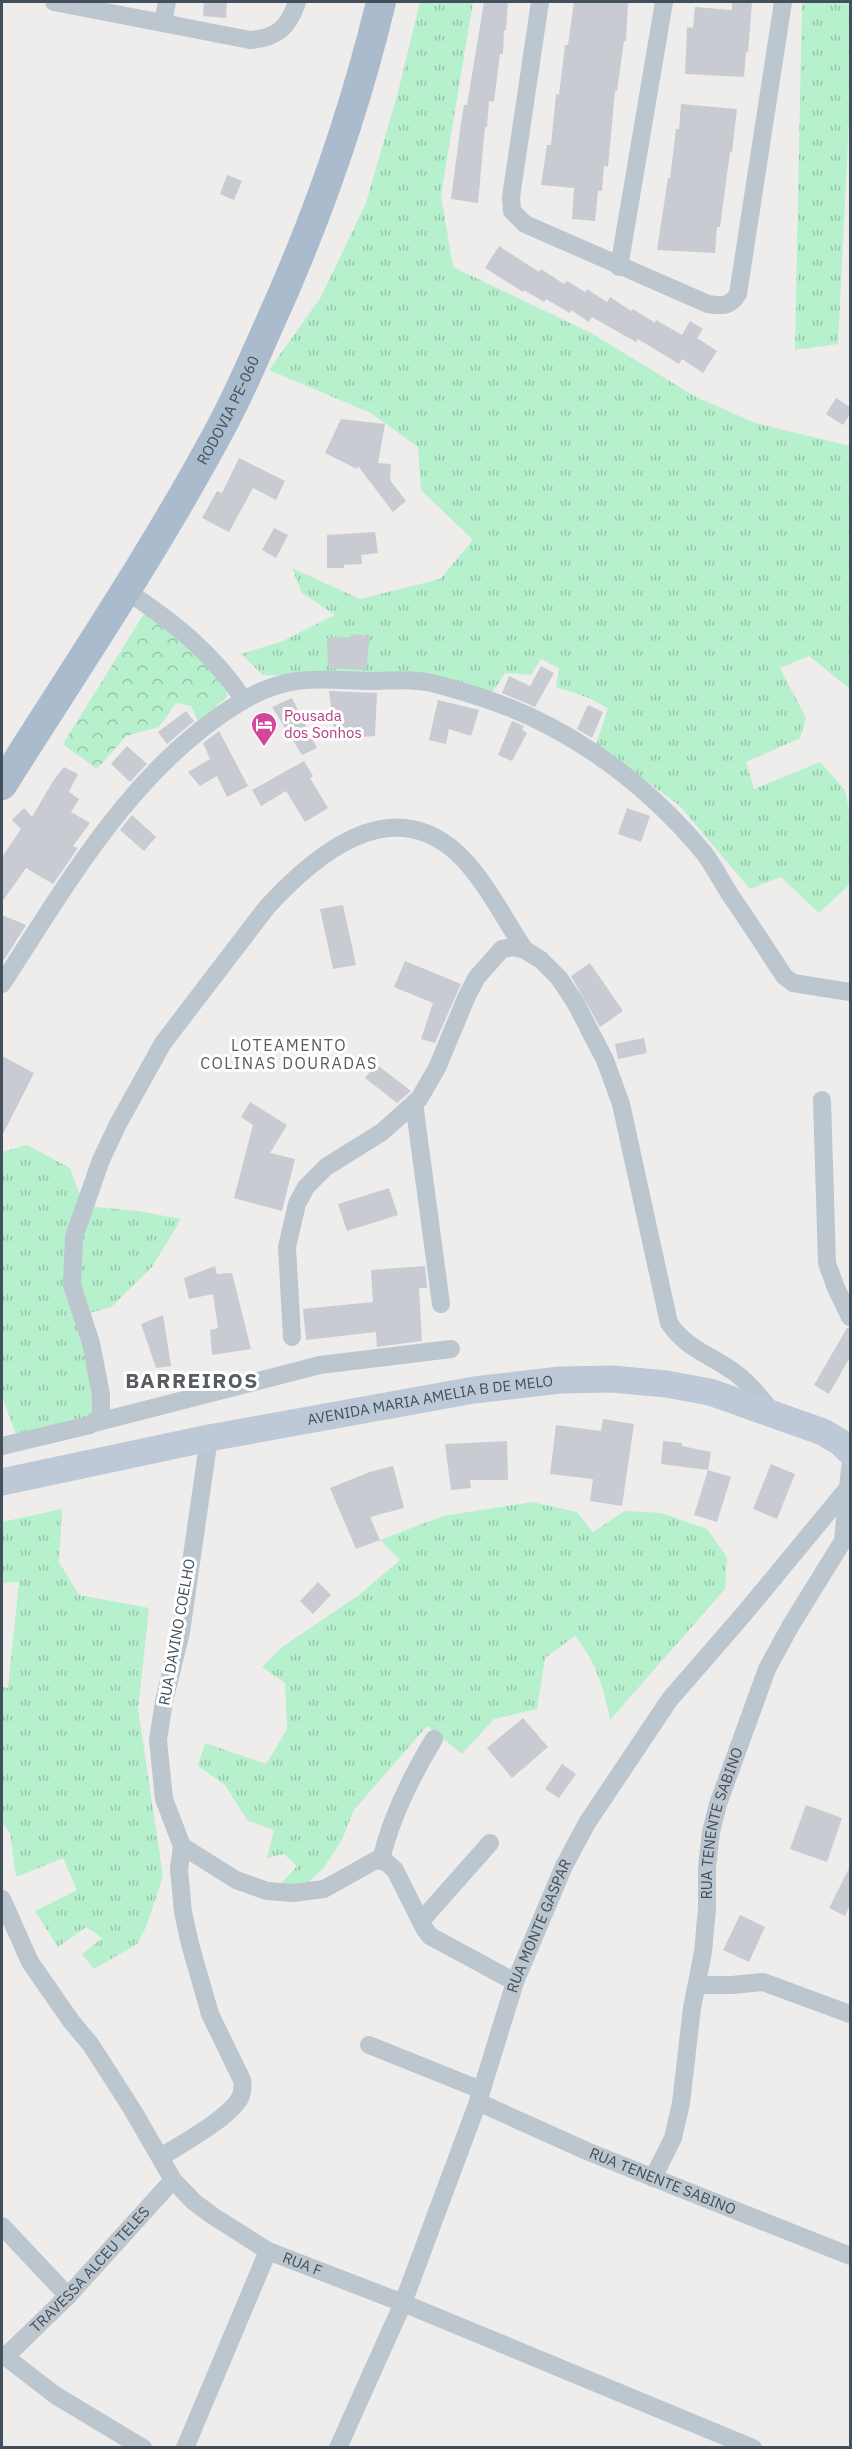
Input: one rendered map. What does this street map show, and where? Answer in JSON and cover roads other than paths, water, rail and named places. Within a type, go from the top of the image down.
[{"type":"main road","name":"RODOVIA PE-060","points":[[2,785],[194,477],[220,431],[294,271],[318,210],[346,128],[381,2]]},
{"type":"street","points":[[54,2],[250,40],[262,39],[284,29],[297,2]]},
{"type":"street","points":[[163,23],[167,2]]},
{"type":"street","points":[[540,2],[514,167],[512,211],[525,224],[619,267],[708,304],[725,306],[735,298],[743,262],[783,2]]},
{"type":"street","points":[[619,267],[664,2]]},
{"type":"street","points":[[124,589],[168,618],[193,639],[230,679],[243,700]]},
{"type":"street","points":[[2,984],[54,904],[129,800],[169,757],[215,719],[243,700],[275,684],[302,679],[417,681],[493,700],[526,714],[587,747],[620,769],[652,796],[705,855],[784,976],[793,983],[850,992]]},
{"type":"street","points":[[94,1423],[102,1414],[101,1395],[91,1343],[72,1285],[71,1271],[74,1237],[91,1184],[118,1124],[163,1043],[267,907],[311,863],[330,849],[372,831],[404,829],[438,839],[456,852],[472,870],[525,950]]},
{"type":"street","points":[[292,1337],[287,1247],[297,1204],[306,1187],[320,1172],[382,1132],[414,1103],[428,1085],[437,1068],[466,996],[477,977],[502,949],[514,947],[525,950],[541,960],[559,978],[575,1002],[605,1060],[621,1104],[669,1323],[691,1347],[734,1371],[752,1387],[773,1413]]},
{"type":"street","points":[[822,1100],[827,1263],[850,1317]]},
{"type":"street","points":[[414,1103],[441,1304]]},
{"type":"street","points":[[2,1446],[320,1365],[451,1349]]},
{"type":"street","name":"AVENIDA MARIA AMELIA B DE MELO","points":[[2,1482],[209,1438],[474,1390],[560,1380],[612,1379],[666,1384],[710,1392],[823,1432],[840,1442],[850,1452]]},
{"type":"street","name":"RUA DAVINO COELHO","points":[[182,1846],[164,1799],[158,1740],[164,1701],[181,1632],[209,1438]]},
{"type":"street","points":[[848,1488],[850,1468]]},
{"type":"street","name":"RUA MONTE GASPAR","points":[[338,2448],[403,2303],[480,2096],[515,1982],[564,1866],[587,1822],[642,1737],[670,1699],[848,1488]]},
{"type":"street","name":"RUA TENENTE SABINO","points":[[653,2178],[673,2138],[678,2114],[692,2008],[698,1985],[707,1908],[707,1867],[711,1832],[718,1804],[767,1669],[843,1540],[848,1488]]},
{"type":"street","points":[[381,1860],[394,1816],[408,1784],[434,1739]]},
{"type":"street","points":[[421,1921],[490,1843]]},
{"type":"street","points":[[161,2157],[206,2129],[232,2107],[241,2096],[243,2088],[242,2080],[210,2014],[190,1944],[183,1912],[180,1880],[182,1846],[236,1880],[267,1891],[293,1893],[324,1889],[367,1865],[381,1860],[395,1870],[430,1936],[515,1982]]},
{"type":"street","name":"RUA F","points":[[2,1899],[30,1962],[71,2021],[91,2045],[173,2180],[194,2202],[241,2236],[268,2251],[403,2303],[753,2448]]},
{"type":"street","points":[[698,1985],[763,1982],[850,2013]]},
{"type":"street","name":"RUA TENENTE SABINO","points":[[369,2045],[480,2096],[589,2152],[850,2256]]},
{"type":"street","name":"TRAVESSA ALCEU TELES","points":[[3,2355],[68,2296],[173,2180]]},
{"type":"street","points":[[2,2226],[68,2296]]},
{"type":"street","points":[[185,2448],[268,2251]]},
{"type":"street","points":[[3,2355],[63,2400],[143,2448]]},
{"type":"place","name":"Pousada dos Sonhos","points":[[264,748]]},
{"type":"district","name":"LOTEAMENTO COLINAS DOURADAS","points":[[289,1054]]},
{"type":"district","name":"BARREIROS","points":[[192,1381]]}]
